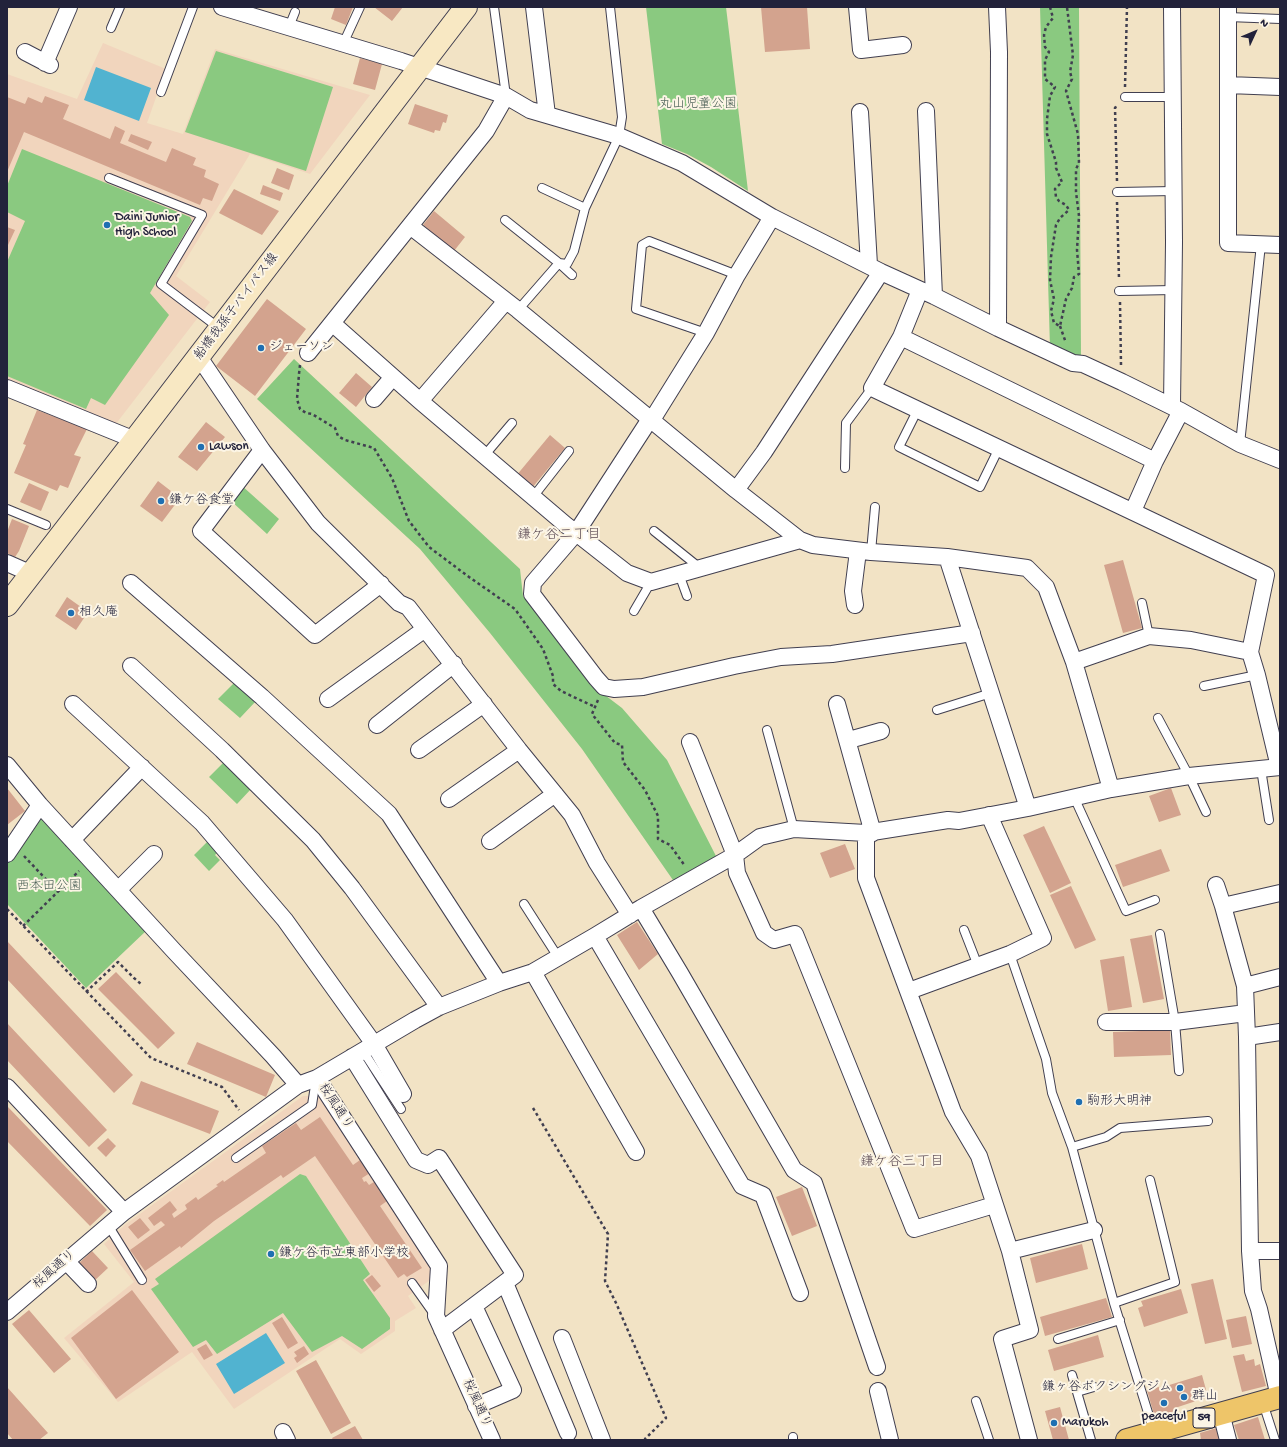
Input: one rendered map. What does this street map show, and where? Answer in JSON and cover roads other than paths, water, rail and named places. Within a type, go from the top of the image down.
[{"type":"main road","name":"59","points":[[1127,1440],[1159,1433],[1274,1398]]},
{"type":"street","points":[[25,52],[48,64],[69,7]]},
{"type":"street","points":[[222,7],[252,11],[289,27],[419,67],[506,96],[530,110],[618,136],[682,163],[772,217],[998,328],[1074,363],[1083,364],[1176,408],[1240,444],[1280,460]]},
{"type":"street","name":"船橋我孫子バイパス線","points":[[7,605],[199,357],[466,7]]},
{"type":"street","points":[[534,7],[547,115]]},
{"type":"street","points":[[857,7],[861,50],[903,45]]},
{"type":"street","points":[[997,7],[999,52],[998,328]]},
{"type":"street","points":[[1133,511],[1176,408],[1172,7]]},
{"type":"street","points":[[1228,12],[1228,243],[1280,245]]},
{"type":"street","points":[[1228,85],[1280,87]]},
{"type":"street","points":[[308,353],[486,131],[506,96]]},
{"type":"street","points":[[317,1078],[439,1007],[499,983],[533,972],[635,911],[735,855],[760,837],[794,829],[869,833],[948,820],[959,821],[1028,808],[1111,789],[1189,776],[1280,767],[1250,652],[1266,575],[872,388],[927,293],[926,111]]},
{"type":"street","points":[[736,490],[764,452],[875,268],[860,112]]},
{"type":"street","points":[[772,217],[737,275],[706,333],[655,415],[650,420],[576,533],[533,583],[532,594],[596,678],[609,692],[614,689],[643,687],[781,657],[832,654],[972,633]]},
{"type":"street","points":[[410,226],[512,306],[736,490],[800,540],[813,545],[947,558],[1027,568],[1046,587],[1074,662],[1111,789]]},
{"type":"street","points":[[420,401],[512,306]]},
{"type":"street","points":[[332,323],[484,456],[576,533],[627,573],[651,582],[800,540]]},
{"type":"street","points":[[901,337],[1155,461]]},
{"type":"street","points":[[199,357],[262,450],[318,523],[400,603],[408,607],[454,664],[519,750],[572,814],[597,863],[635,911],[684,980],[794,1170],[814,1182],[877,1367]]},
{"type":"street","points":[[374,399],[393,377]]},
{"type":"street","points":[[8,391],[135,440]]},
{"type":"street","points":[[262,450],[200,531],[315,635],[381,584]]},
{"type":"street","points":[[855,605],[853,591],[864,551]]},
{"type":"street","points":[[947,558],[1028,808]]},
{"type":"street","points":[[7,563],[32,574]]},
{"type":"street","points":[[131,583],[262,697],[388,814],[499,983]]},
{"type":"street","points":[[328,699],[425,629]]},
{"type":"street","points":[[1074,662],[1149,636],[1191,640],[1250,652]]},
{"type":"street","points":[[377,725],[454,664]]},
{"type":"street","points":[[131,666],[222,750],[313,840],[352,888],[439,1007]]},
{"type":"street","points":[[73,704],[202,823],[285,920],[363,1051],[416,1160],[428,1165],[439,1158],[515,1275],[474,1306],[439,1323]]},
{"type":"street","points":[[419,750],[484,704]]},
{"type":"street","points":[[837,704],[848,740],[869,833],[866,878],[909,990],[953,1112],[979,1156],[1010,1251],[1030,1330],[1002,1339],[1029,1440]]},
{"type":"street","points":[[848,740],[881,731]]},
{"type":"street","points":[[690,742],[735,855],[737,874],[764,933],[774,940],[795,934],[914,1229],[994,1205]]},
{"type":"street","points":[[449,799],[519,750]]},
{"type":"street","points":[[7,765],[40,805],[273,1056],[298,1085]]},
{"type":"street","points":[[72,840],[142,767]]},
{"type":"street","points":[[490,841],[555,794]]},
{"type":"street","points":[[10,849],[40,805]]},
{"type":"street","points":[[909,990],[1010,954],[1043,938],[988,815]]},
{"type":"street","points":[[118,890],[154,854]]},
{"type":"street","points":[[1216,886],[1245,986],[1250,1252],[1253,1291],[1259,1309],[1274,1398]]},
{"type":"street","points":[[1223,906],[1280,893]]},
{"type":"street","points":[[595,936],[742,1186],[762,1195],[800,1293]]},
{"type":"street","points":[[533,972],[636,1152]]},
{"type":"street","points":[[1245,986],[1280,977]]},
{"type":"street","points":[[1106,1022],[1175,1022],[1246,1014]]},
{"type":"street","points":[[1247,1037],[1280,1032]]},
{"type":"street","points":[[363,1051],[402,1102]]},
{"type":"street","name":"桜風通り","points":[[7,1312],[124,1212],[298,1085],[317,1078],[439,1266],[439,1323],[492,1440]]},
{"type":"street","points":[[7,1087],[124,1212]]},
{"type":"street","points":[[1010,1251],[1094,1230]]},
{"type":"street","points":[[1250,1252],[1280,1251]]},
{"type":"street","points":[[66,1261],[88,1284]]},
{"type":"street","points":[[505,1282],[568,1433]]},
{"type":"street","points":[[474,1306],[513,1390],[476,1406]]},
{"type":"street","points":[[562,1338],[602,1440]]},
{"type":"street","points":[[878,1391],[890,1440]]},
{"type":"street","points":[[1221,1413],[1228,1440]]},
{"type":"lane","points":[[111,28],[120,7]]},
{"type":"lane","points":[[161,92],[193,7]]},
{"type":"lane","points":[[343,44],[360,7]]},
{"type":"lane","points":[[494,7],[506,96]]},
{"type":"lane","points":[[512,306],[559,263],[567,264],[574,251],[585,208],[618,136],[622,117],[610,7]]},
{"type":"lane","points":[[289,27],[295,12]]},
{"type":"lane","points":[[1228,12],[1280,19]]},
{"type":"lane","points":[[1125,96],[1173,97]]},
{"type":"lane","points":[[109,178],[202,215],[161,284],[220,329]]},
{"type":"lane","points":[[542,188],[585,208]]},
{"type":"lane","points":[[1117,192],[1174,191]]},
{"type":"lane","points":[[505,220],[572,275]]},
{"type":"lane","points":[[706,333],[636,309],[642,244],[649,241],[737,275]]},
{"type":"lane","points":[[1240,444],[1261,244]]},
{"type":"lane","points":[[1119,291],[1174,290]]},
{"type":"lane","points":[[845,468],[846,423],[872,388]]},
{"type":"lane","points":[[918,409],[898,447],[980,487],[999,448]]},
{"type":"lane","points":[[484,456],[512,423]]},
{"type":"lane","points":[[533,497],[569,451]]},
{"type":"lane","points":[[864,551],[875,507]]},
{"type":"lane","points":[[7,509],[46,525]]},
{"type":"lane","points":[[654,531],[700,568]]},
{"type":"lane","points":[[679,574],[687,596]]},
{"type":"lane","points":[[634,611],[651,582]]},
{"type":"lane","points":[[1142,603],[1149,636]]},
{"type":"lane","points":[[1204,686],[1257,675]]},
{"type":"lane","points":[[937,710],[991,693]]},
{"type":"lane","points":[[1158,718],[1189,776],[1206,812]]},
{"type":"lane","points":[[767,730],[794,829]]},
{"type":"lane","points":[[1261,769],[1269,820]]},
{"type":"lane","points":[[1074,797],[1126,911],[1155,900]]},
{"type":"lane","points":[[524,904],[558,958]]},
{"type":"lane","points":[[964,930],[978,966]]},
{"type":"lane","points":[[1160,934],[1175,1022],[1179,1071]]},
{"type":"lane","points":[[1010,954],[1046,1059],[1052,1093],[1072,1147],[1114,1302],[1159,1433]]},
{"type":"lane","points":[[236,1158],[312,1105],[317,1078]]},
{"type":"lane","points":[[1072,1147],[1106,1137],[1120,1128],[1208,1121]]},
{"type":"lane","points":[[1114,1302],[1175,1282],[1150,1180]]},
{"type":"lane","points":[[108,1225],[142,1280]]},
{"type":"lane","points":[[412,1283],[439,1323]]},
{"type":"lane","points":[[1058,1339],[1120,1320]]},
{"type":"lane","points":[[1072,1375],[1091,1440]]},
{"type":"lane","points":[[1077,1392],[1094,1387]]},
{"type":"lane","points":[[1274,1398],[1275,1440]]},
{"type":"lane","points":[[976,1401],[988,1440]]},
{"type":"water","points":[[96,67],[151,88],[139,121],[84,100]]},
{"type":"water","points":[[266,1333],[285,1363],[234,1394],[216,1364]]},
{"type":"place","name":"Daini Junior High School","points":[[107,225]]},
{"type":"place","name":"ジェーソン","points":[[261,348]]},
{"type":"place","name":"Lawson","points":[[201,447]]},
{"type":"place","name":"鎌ケ谷食堂","points":[[161,501]]},
{"type":"place","name":"相久庵","points":[[71,613]]},
{"type":"place","name":"駒形大明神","points":[[1079,1102]]},
{"type":"place","name":"鎌ケ谷市立東部小学校","points":[[271,1254]]},
{"type":"place","name":"鎌ヶ谷ボクシングジム","points":[[1180,1388]]},
{"type":"place","name":"群山","points":[[1184,1397]]},
{"type":"place","name":"peaceful","points":[[1164,1403]]},
{"type":"place","name":"Marukoh","points":[[1054,1423]]},
{"type":"district","name":"鎌ケ谷二丁目","points":[[559,536]]},
{"type":"district","name":"鎌ケ谷三丁目","points":[[902,1163]]},
{"type":"park label","name":"丸山児童公園","points":[[698,105]]},
{"type":"park label","name":"西本田公園","points":[[49,887]]}]
